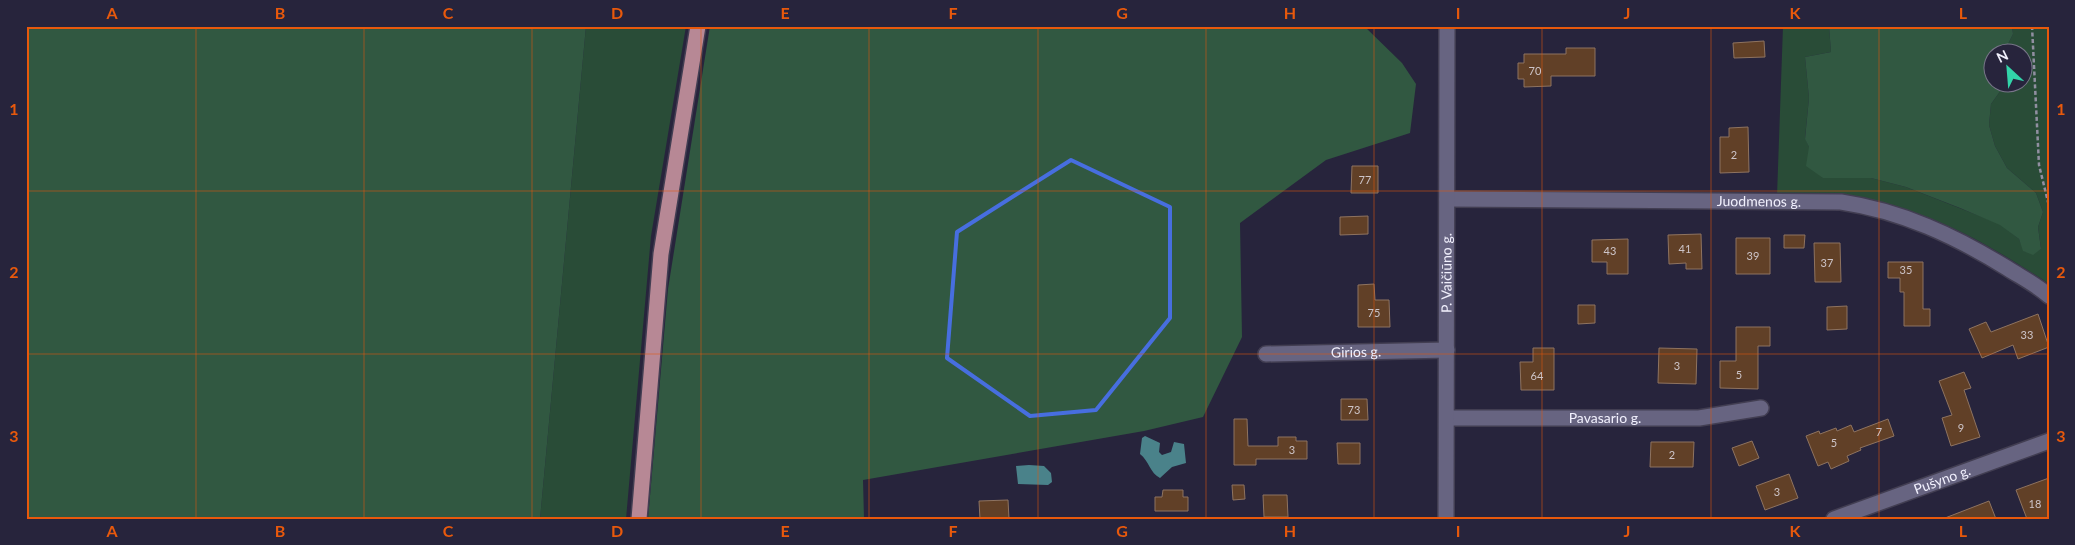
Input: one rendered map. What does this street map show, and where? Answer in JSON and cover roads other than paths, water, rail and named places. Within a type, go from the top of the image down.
[{"type":"main road","points":[[638,519],[661,254],[698,26]]},
{"type":"street","name":"P. Vaičiūno g.","points":[[1446,519],[1447,26]]},
{"type":"street","name":"Juodmenos g.","points":[[1447,199],[1841,202],[1873,207],[1897,214],[1951,236],[1981,252],[2049,296]]},
{"type":"street","name":"Girios g.","points":[[1266,354],[1447,350]]},
{"type":"street","name":"Pavasario g.","points":[[1447,418],[1700,418],[1761,408]]},
{"type":"street","name":"Pušyno g.","points":[[1834,519],[2049,441]]}]
